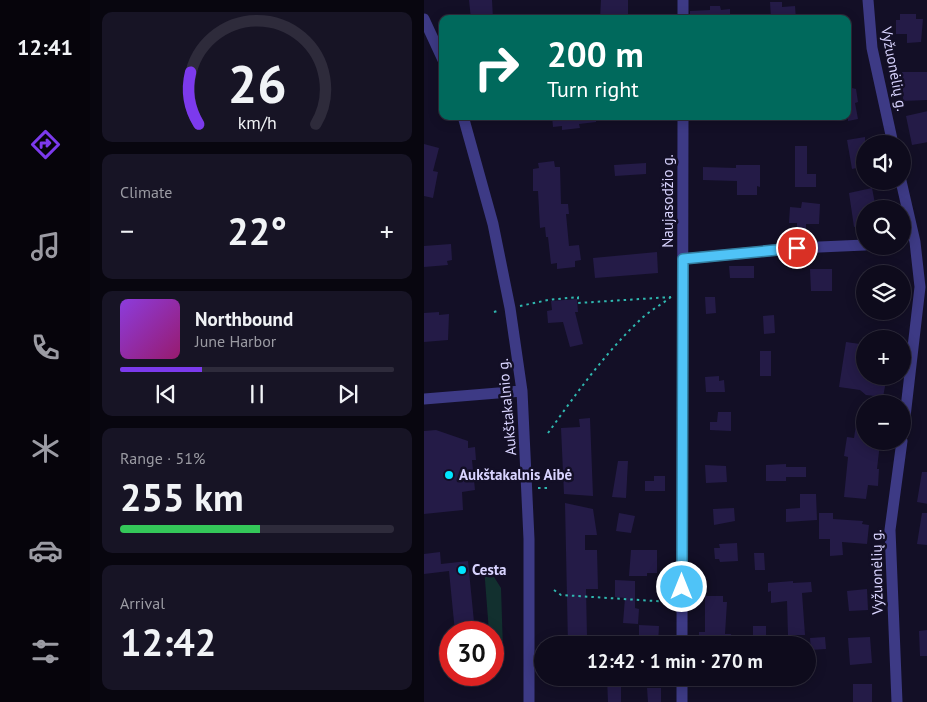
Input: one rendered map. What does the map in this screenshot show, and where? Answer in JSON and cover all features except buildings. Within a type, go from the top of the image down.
[{"type":"street","points":[[683,0],[683,15]]},
{"type":"street","name":"Vyžuonėlių g.","points":[[868,0],[872,48],[891,135]]},
{"type":"street","points":[[424,19],[439,51]]},
{"type":"street","name":"Aukštakalnio g.","points":[[464,120],[493,224],[510,308],[522,391],[529,539],[529,702]]},
{"type":"street","name":"Naujasodžio g.","points":[[682,636],[683,120]]},
{"type":"street","points":[[903,190],[915,242],[920,302],[908,395]]},
{"type":"street","points":[[911,242],[915,242]]},
{"type":"street","points":[[683,259],[797,248],[856,245]]},
{"type":"street","points":[[424,400],[522,391]]},
{"type":"street","name":"Vyžuonėlių g.","points":[[897,702],[890,530],[901,450]]},
{"type":"street","points":[[682,686],[682,702]]},
{"type":"path","points":[[494,312],[548,300],[578,297],[578,302],[672,297],[641,319],[612,350],[548,433]]},
{"type":"path","points":[[554,590],[561,595],[673,602]]},
{"type":"green space","points":[[487,566],[501,588],[502,621],[488,621],[484,567]]},
{"type":"place","name":"Aukštakalnis Aibė","points":[[449,475]]},
{"type":"place","name":"Cesta","points":[[462,570]]},
{"type":"route","points":[[682,587],[683,259],[797,248]]}]
